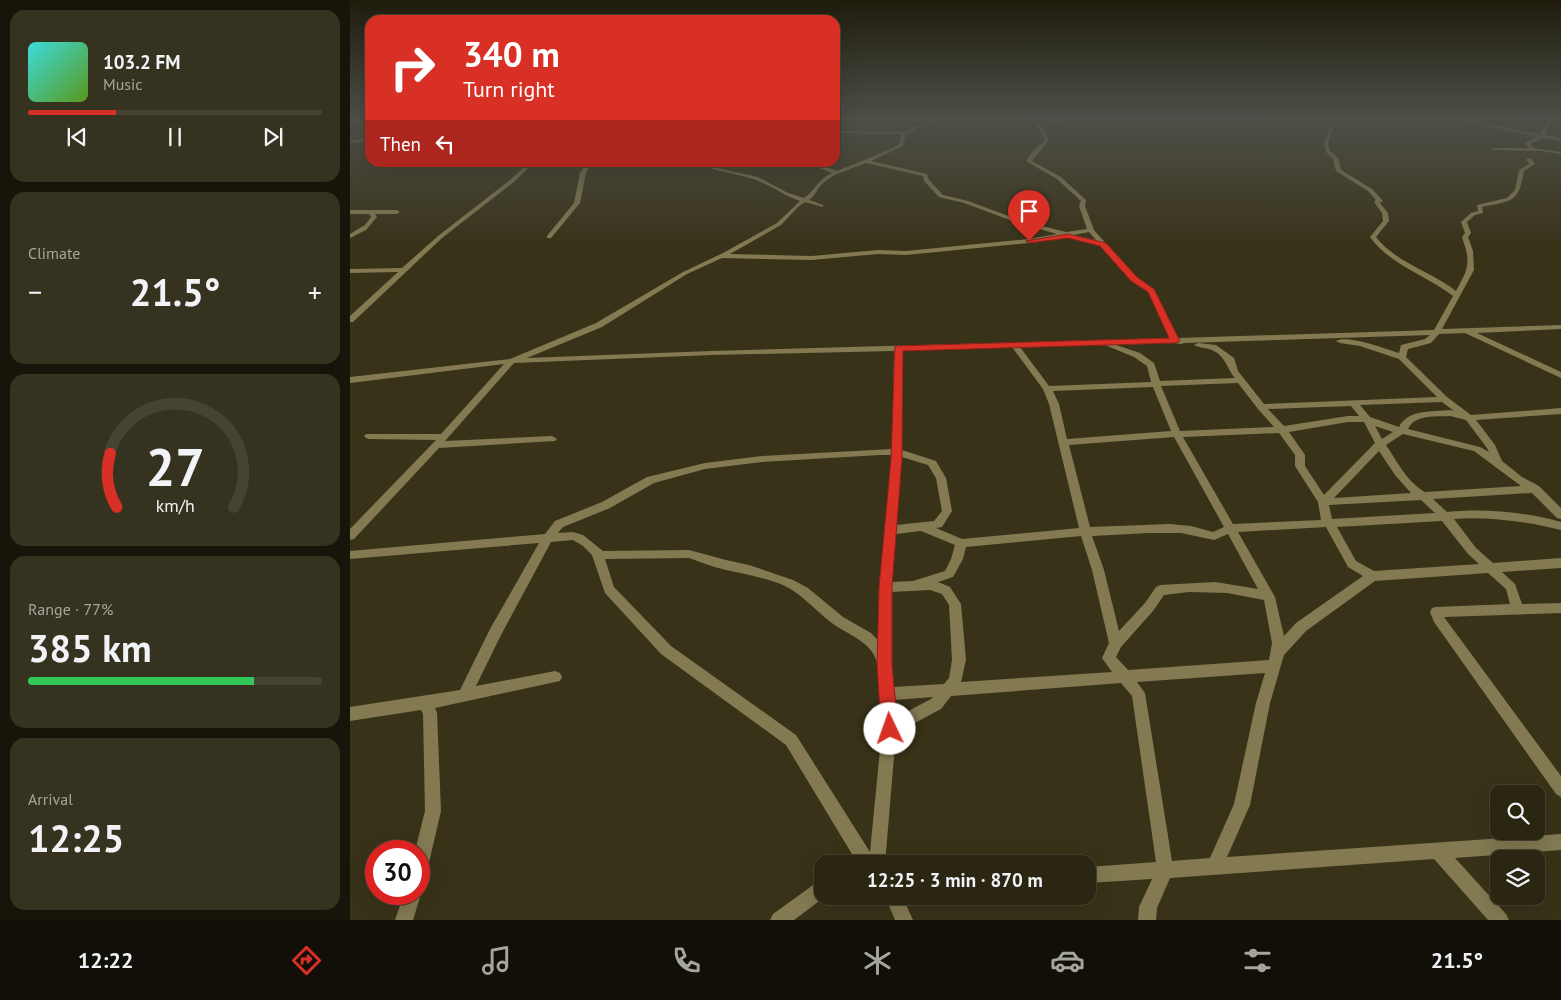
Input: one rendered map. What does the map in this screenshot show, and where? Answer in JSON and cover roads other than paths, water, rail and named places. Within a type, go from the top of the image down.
[{"type":"street","points":[[350,536],[444,437],[512,361],[599,325],[682,275],[722,256],[779,224],[804,200],[811,196],[822,182],[836,173],[865,161],[925,174],[927,181],[942,196],[966,202],[997,215],[1068,236],[1103,244]]},
{"type":"street","points":[[1029,161],[1059,178],[1084,201],[1082,206],[1090,230],[1134,279],[1151,291],[1175,341]]},
{"type":"street","points":[[1336,161],[1339,171],[1370,190],[1380,201],[1377,202],[1385,214],[1386,221],[1373,237],[1378,244],[1387,253],[1436,280],[1457,295]]},
{"type":"street","points":[[1402,357],[1404,347],[1428,341],[1436,333],[1471,270],[1470,251],[1465,237],[1468,233],[1464,222],[1473,214],[1480,212],[1479,206],[1509,199],[1518,190],[1522,170],[1532,164],[1530,161]]},
{"type":"street","points":[[350,320],[440,237],[512,181],[527,167]]},
{"type":"street","points":[[549,237],[577,203],[583,173],[588,167]]},
{"type":"street","points":[[710,167],[756,178],[766,184],[776,186],[821,206]]},
{"type":"street","points":[[820,167],[836,173]]},
{"type":"street","points":[[350,212],[397,212]]},
{"type":"street","points":[[350,236],[360,232],[371,223],[374,217],[372,212]]},
{"type":"street","points":[[722,256],[744,254],[812,258],[878,252],[906,253],[1068,236],[1090,230]]},
{"type":"street","points":[[350,271],[406,270]]},
{"type":"street","points":[[350,380],[512,361],[1314,337],[1561,327]]},
{"type":"street","points":[[1464,330],[1561,375]]},
{"type":"street","points":[[1314,337],[1361,344],[1402,357],[1444,399],[1469,418],[1492,447],[1498,463]]},
{"type":"street","points":[[1175,341],[1213,347],[1230,360],[1241,380],[1300,455],[1300,466],[1323,502],[1324,516],[1352,564],[1372,576]]},
{"type":"street","points":[[1105,343],[1145,360],[1151,365],[1178,435],[1269,597],[1280,643],[1263,703],[1242,805],[1214,866]]},
{"type":"street","points":[[1014,345],[1047,389],[1054,404],[1085,531],[1098,570],[1116,643]]},
{"type":"street","points":[[884,664],[885,587],[896,452],[898,348]]},
{"type":"street","points":[[1047,389],[1115,384],[1241,380]]},
{"type":"street","points":[[1261,407],[1444,399]]},
{"type":"street","points":[[1353,403],[1367,419],[1380,444],[1415,491],[1425,497],[1443,515],[1472,552],[1511,587],[1518,610]]},
{"type":"street","points":[[1323,502],[1380,444],[1403,430],[1407,421],[1417,416],[1450,413],[1469,418],[1561,411]]},
{"type":"street","points":[[1063,442],[1205,432],[1281,430],[1348,419],[1367,419],[1386,427],[1477,449],[1518,480],[1535,489],[1561,515]]},
{"type":"street","points":[[369,436],[444,437]]},
{"type":"street","points":[[436,445],[552,439]]},
{"type":"street","points":[[465,694],[495,633],[548,538],[559,524],[606,505],[651,480],[740,461],[896,452],[932,463],[941,478],[945,491],[947,511],[938,524],[891,530]]},
{"type":"street","points":[[1323,502],[1535,489]]},
{"type":"street","points":[[922,527],[961,543],[1085,531],[1192,529],[1214,536],[1231,528],[1417,519],[1467,514],[1539,520],[1561,526]]},
{"type":"street","points":[[350,555],[573,536],[586,538],[597,553],[609,590],[666,650],[791,740],[862,855]]},
{"type":"street","points":[[912,586],[949,574],[957,559],[961,543]]},
{"type":"street","points":[[597,553],[608,555],[689,554],[726,565],[745,568],[789,583],[804,592],[839,621],[866,637],[881,651],[888,694],[890,729],[868,855]]},
{"type":"street","points":[[1278,652],[1301,627],[1372,576],[1561,563]]},
{"type":"street","points":[[885,587],[930,585],[946,590],[955,604],[959,660],[956,681],[936,704],[890,729]]},
{"type":"street","points":[[1147,920],[1148,907],[1165,870],[1138,693],[1109,658],[1116,643],[1149,607],[1160,590],[1200,585],[1237,587],[1269,597]]},
{"type":"street","points":[[1561,608],[1436,612],[1444,626],[1561,789]]},
{"type":"street","points":[[888,694],[1274,666]]},
{"type":"street","points":[[350,714],[425,703],[555,677]]},
{"type":"street","points":[[425,703],[430,713],[433,811],[426,840]]},
{"type":"street","points":[[1096,874],[1561,842]]},
{"type":"street","points":[[1438,851],[1500,920]]},
{"type":"street","points":[[779,920],[814,895]]},
{"type":"street","points":[[404,920],[409,905]]},
{"type":"street","points":[[898,905],[904,920]]}]
